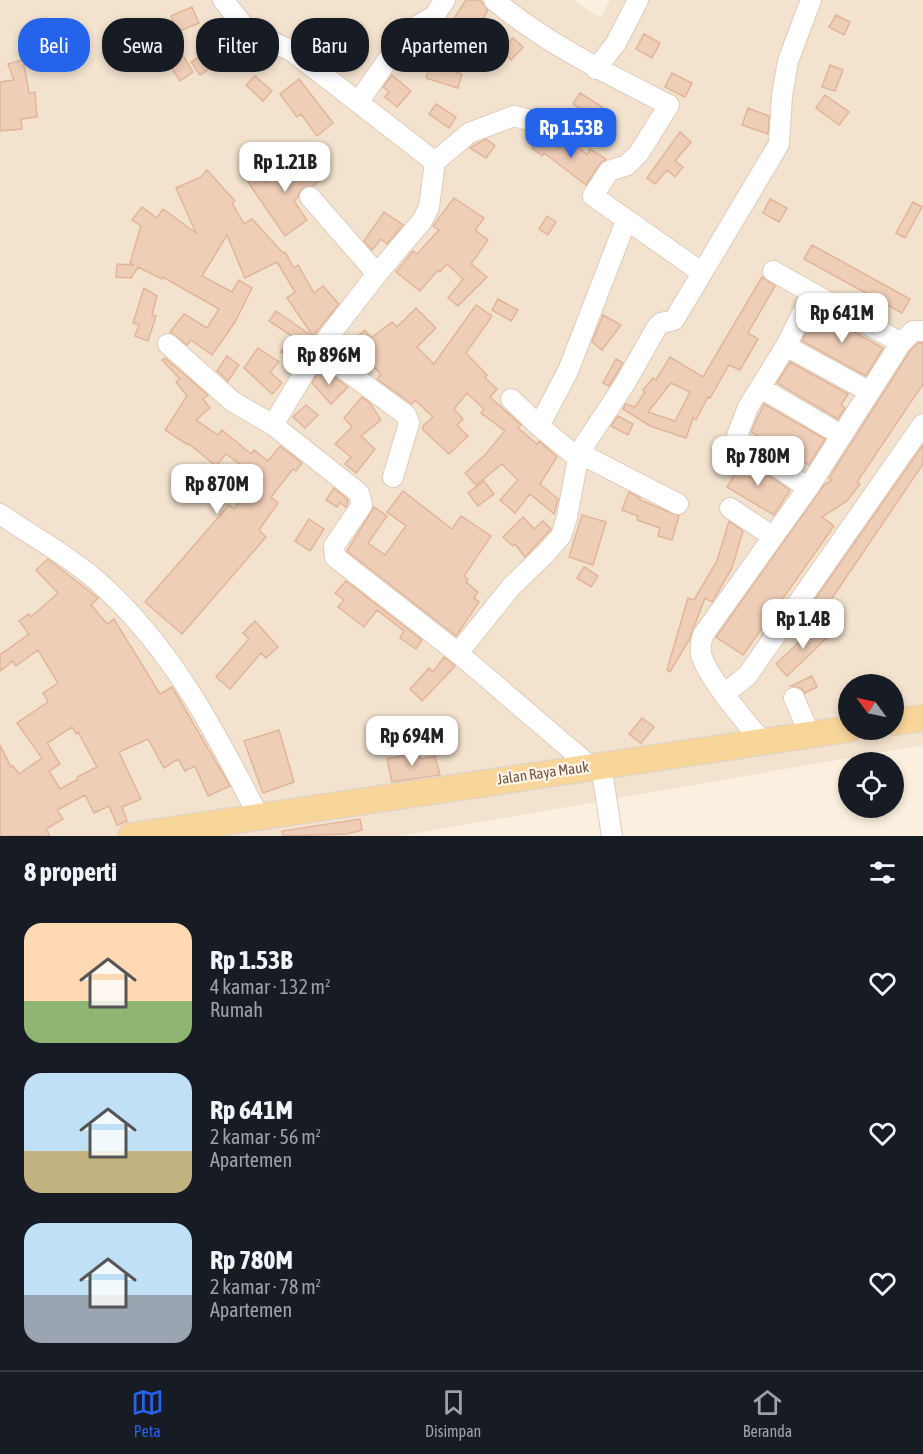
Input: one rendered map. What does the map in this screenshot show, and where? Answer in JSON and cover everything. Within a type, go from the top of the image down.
[{"type":"main road","points":[[904,721],[923,718]]},
{"type":"main road","name":"Jalan Raya Mauk","points":[[130,836],[761,740],[838,731]]},
{"type":"street","points":[[223,0],[251,31],[292,51],[435,162]]},
{"type":"street","points":[[495,0],[532,29],[596,69],[669,105],[639,153],[622,168],[609,171],[594,191],[596,198],[626,221],[701,272]]},
{"type":"street","points":[[596,69],[616,43],[638,0]]},
{"type":"street","points":[[458,652],[511,587],[551,549],[561,536],[567,517],[578,455],[624,385],[657,327],[661,323],[674,320],[779,144],[782,96],[788,61],[811,0]]},
{"type":"street","points":[[359,101],[407,32],[430,19],[437,4]]},
{"type":"street","points":[[273,425],[318,350],[422,221],[429,207],[435,162],[469,133],[514,116],[595,138]]},
{"type":"street","points":[[310,197],[377,274]]},
{"type":"street","points":[[540,426],[567,371],[626,221]]},
{"type":"street","points":[[773,271],[901,343]]},
{"type":"street","points":[[808,488],[738,439],[738,431],[748,407],[786,346],[812,294]]},
{"type":"street","points":[[761,740],[724,694],[703,659],[702,640],[710,624],[748,568],[808,488],[901,343],[915,330],[923,331]]},
{"type":"street","points":[[168,344],[232,401],[273,425],[361,496],[360,509],[334,546],[335,557],[458,652],[596,765],[612,836]]},
{"type":"street","points":[[786,346],[870,392]]},
{"type":"street","points":[[318,350],[406,415],[409,423],[393,477]]},
{"type":"street","points":[[761,388],[841,435]]},
{"type":"street","points":[[511,399],[540,426],[578,455],[678,504]]},
{"type":"street","points":[[724,694],[747,676],[923,424]]},
{"type":"street","points":[[730,508],[772,536]]},
{"type":"street","points":[[0,514],[82,568],[105,587],[154,641],[190,689],[221,741],[258,815]]},
{"type":"street","points":[[748,568],[749,522]]},
{"type":"street","points":[[794,698],[810,735]]},
{"type":"shaded area","points":[[0,0],[573,0],[600,18],[610,0],[923,0],[923,745],[883,752],[838,752],[838,760],[400,836],[0,836]]},
{"type":"building","points":[[466,0],[480,0],[488,10],[483,18],[454,18]]},
{"type":"building","points":[[192,7],[197,18],[196,24],[184,29],[184,18],[172,18],[171,16]]},
{"type":"building","points":[[836,15],[850,22],[844,35],[829,27]]},
{"type":"building","points":[[644,34],[660,43],[652,58],[636,49]]},
{"type":"building","points":[[513,38],[523,47],[511,60],[509,58],[509,42]]},
{"type":"building","points":[[184,57],[193,72],[180,81],[174,72],[184,72]]},
{"type":"building","points":[[196,59],[196,69],[191,62]]},
{"type":"building","points":[[18,61],[18,72],[25,72],[29,93],[35,92],[37,117],[21,119],[22,129],[0,131],[0,82],[14,80],[8,64]]},
{"type":"building","points":[[830,65],[843,70],[835,91],[822,87]]},
{"type":"building","points":[[428,72],[462,74],[458,88],[426,78]]},
{"type":"building","points":[[672,73],[692,83],[685,97],[665,87]]},
{"type":"building","points":[[392,75],[411,91],[397,107],[385,97],[389,92],[383,87]]},
{"type":"building","points":[[255,76],[272,91],[263,101],[246,85]]},
{"type":"building","points":[[299,79],[333,123],[317,136],[301,114],[297,117],[280,94]]},
{"type":"building","points":[[580,93],[602,107],[595,118],[573,104]]},
{"type":"building","points":[[825,95],[849,112],[839,125],[816,108]]},
{"type":"building","points":[[436,104],[456,117],[449,128],[429,114]]},
{"type":"building","points":[[748,108],[769,116],[768,134],[742,125]]},
{"type":"building","points":[[680,132],[691,142],[675,161],[683,167],[675,177],[667,170],[655,184],[647,178]]},
{"type":"building","points":[[542,136],[559,149],[565,142],[577,146],[587,155],[590,149],[606,159],[599,165],[586,185],[544,153],[542,156],[532,148]]},
{"type":"building","points":[[486,139],[495,146],[486,158],[470,148]]},
{"type":"building","points":[[291,151],[306,174],[312,169],[320,180],[313,186],[303,188],[294,201],[307,220],[285,236],[248,182],[260,174],[266,182],[285,169],[278,159]]},
{"type":"building","points":[[207,170],[235,201],[232,203],[244,224],[252,219],[283,253],[285,252],[294,268],[298,265],[314,293],[323,286],[339,304],[313,336],[287,298],[295,292],[277,262],[245,278],[227,235],[202,276],[232,292],[239,280],[252,288],[235,322],[212,355],[191,340],[187,345],[170,332],[184,314],[207,328],[219,309],[163,277],[162,279],[138,267],[131,278],[116,277],[117,264],[134,265],[130,263],[141,226],[132,220],[142,207],[157,218],[163,209],[196,233],[176,188],[201,177]]},
{"type":"building","points":[[454,198],[484,218],[475,230],[488,240],[471,264],[487,277],[458,306],[448,298],[463,279],[447,264],[440,272],[438,270],[420,291],[396,272],[413,251],[417,254],[439,230],[433,226]]},
{"type":"building","points":[[770,199],[787,208],[779,222],[763,213]]},
{"type":"building","points":[[913,202],[922,207],[905,238],[896,233]]},
{"type":"building","points":[[384,212],[403,225],[387,244],[381,239],[372,250],[364,241]]},
{"type":"building","points":[[547,216],[556,222],[548,235],[539,229]]},
{"type":"building","points":[[812,245],[910,299],[902,313],[804,259]]},
{"type":"building","points":[[762,277],[775,286],[748,333],[758,339],[740,370],[729,365],[696,420],[693,418],[686,438],[650,426],[623,409],[626,404],[635,407],[645,392],[643,390],[653,378],[656,380],[670,357],[703,377]],"holes":[[[671,383],[690,392],[675,421],[648,412]]]},
{"type":"building","points":[[144,288],[157,296],[152,315],[156,316],[148,341],[135,336],[139,325],[133,323]]},
{"type":"building","points":[[498,299],[518,310],[511,321],[492,310]]},
{"type":"building","points":[[476,305],[492,316],[466,353],[487,375],[485,378],[497,389],[490,397],[521,425],[518,428],[537,444],[539,441],[557,457],[540,484],[558,499],[554,514],[530,494],[515,513],[500,500],[518,480],[502,464],[476,485],[465,473],[485,455],[505,431],[481,413],[484,409],[467,393],[454,409],[463,419],[457,425],[468,436],[449,454],[423,430],[423,426],[433,417],[415,400],[412,404],[377,379],[381,374],[372,365],[366,370],[340,351],[365,330],[371,338],[392,322],[397,327],[416,308],[436,328],[417,347],[434,364]]},
{"type":"building","points":[[276,311],[313,337],[296,362],[281,352],[292,336],[269,321]]},
{"type":"building","points":[[817,311],[883,348],[866,376],[802,341]]},
{"type":"building","points":[[603,315],[621,325],[602,350],[592,342]]},
{"type":"building","points":[[918,343],[923,343],[923,384],[857,482],[860,484],[847,501],[822,517],[834,526],[743,655],[716,637],[824,485],[832,480],[829,478],[910,351]]},
{"type":"building","points":[[258,348],[279,362],[270,372],[282,383],[272,394],[244,368]]},
{"type":"building","points":[[227,356],[239,365],[228,381],[217,371]]},
{"type":"building","points":[[165,358],[208,395],[203,399],[210,408],[196,420],[218,435],[222,430],[251,454],[254,450],[268,461],[280,446],[302,463],[296,471],[293,469],[271,497],[278,503],[259,530],[266,537],[182,634],[145,602],[229,505],[234,509],[257,477],[226,454],[216,466],[189,444],[165,430],[187,396],[176,382],[180,379],[162,360]]},
{"type":"building","points":[[616,359],[623,363],[609,386],[603,383]]},
{"type":"building","points":[[790,362],[848,394],[841,405],[845,408],[838,419],[777,383]]},
{"type":"building","points":[[321,368],[348,387],[331,404],[312,383]]},
{"type":"building","points":[[362,397],[370,403],[381,420],[361,436],[375,449],[356,473],[345,464],[351,457],[335,444],[352,427],[344,418]]},
{"type":"building","points":[[764,404],[825,439],[809,465],[751,432]]},
{"type":"building","points":[[306,405],[318,415],[305,428],[293,417]]},
{"type":"building","points":[[618,416],[633,424],[628,435],[611,426]]},
{"type":"building","points":[[923,445],[923,464],[822,613],[811,605]]},
{"type":"building","points":[[744,459],[790,490],[774,515],[727,487]]},
{"type":"building","points":[[484,481],[494,494],[478,506],[468,493]]},
{"type":"building","points":[[334,488],[348,500],[346,507],[340,503],[337,507],[326,500]]},
{"type":"building","points":[[403,491],[452,529],[461,516],[491,536],[464,576],[468,579],[466,582],[478,592],[474,598],[479,602],[456,636],[347,551],[374,507],[387,516],[368,543],[385,555],[406,526],[387,512]]},
{"type":"building","points":[[629,492],[640,500],[679,516],[672,540],[658,536],[660,528],[637,520],[638,516],[622,510]]},
{"type":"building","points":[[582,515],[606,522],[593,565],[569,557]]},
{"type":"building","points":[[523,517],[534,529],[543,521],[551,529],[525,557],[515,544],[513,546],[503,537]]},
{"type":"building","points":[[309,519],[324,529],[310,551],[295,541]]},
{"type":"building","points":[[729,521],[743,531],[732,568],[712,602],[705,598],[689,640],[670,672],[667,670],[688,598],[694,600],[717,561]]},
{"type":"building","points":[[48,559],[98,598],[91,605],[107,624],[114,619],[160,694],[172,687],[230,786],[208,796],[195,766],[185,771],[178,759],[164,768],[148,739],[119,752],[141,799],[122,807],[127,821],[117,825],[109,806],[94,813],[85,795],[57,810],[63,819],[46,829],[50,836],[0,836],[0,745],[11,767],[13,766],[19,774],[42,758],[17,723],[48,702],[43,693],[58,683],[38,650],[16,666],[13,661],[0,671],[0,655],[29,634],[19,621],[29,614],[31,617],[58,593],[36,570]],"holes":[[[72,727],[76,734],[78,732],[97,767],[60,789],[49,771],[60,764],[47,743]]]},
{"type":"building","points":[[584,567],[598,576],[591,587],[577,578]]},
{"type":"building","points":[[346,581],[422,640],[416,649],[400,638],[404,631],[377,610],[364,627],[338,607],[344,600],[335,593]]},
{"type":"building","points":[[255,621],[278,647],[266,658],[261,653],[230,689],[216,677],[249,639],[243,633]]},
{"type":"building","points":[[819,623],[830,635],[787,676],[776,664]]},
{"type":"building","points":[[444,657],[455,666],[422,701],[410,689],[429,668],[433,672]]},
{"type":"building","points":[[812,676],[817,687],[805,693],[801,688],[791,686]]},
{"type":"building","points":[[642,718],[654,727],[641,743],[629,734]]},
{"type":"building","points":[[279,730],[294,782],[263,793],[244,741]]},
{"type":"building","points":[[418,752],[420,759],[435,756],[440,775],[392,782],[387,759]]},
{"type":"building","points":[[360,819],[362,830],[347,834],[283,836],[282,831]]}]
